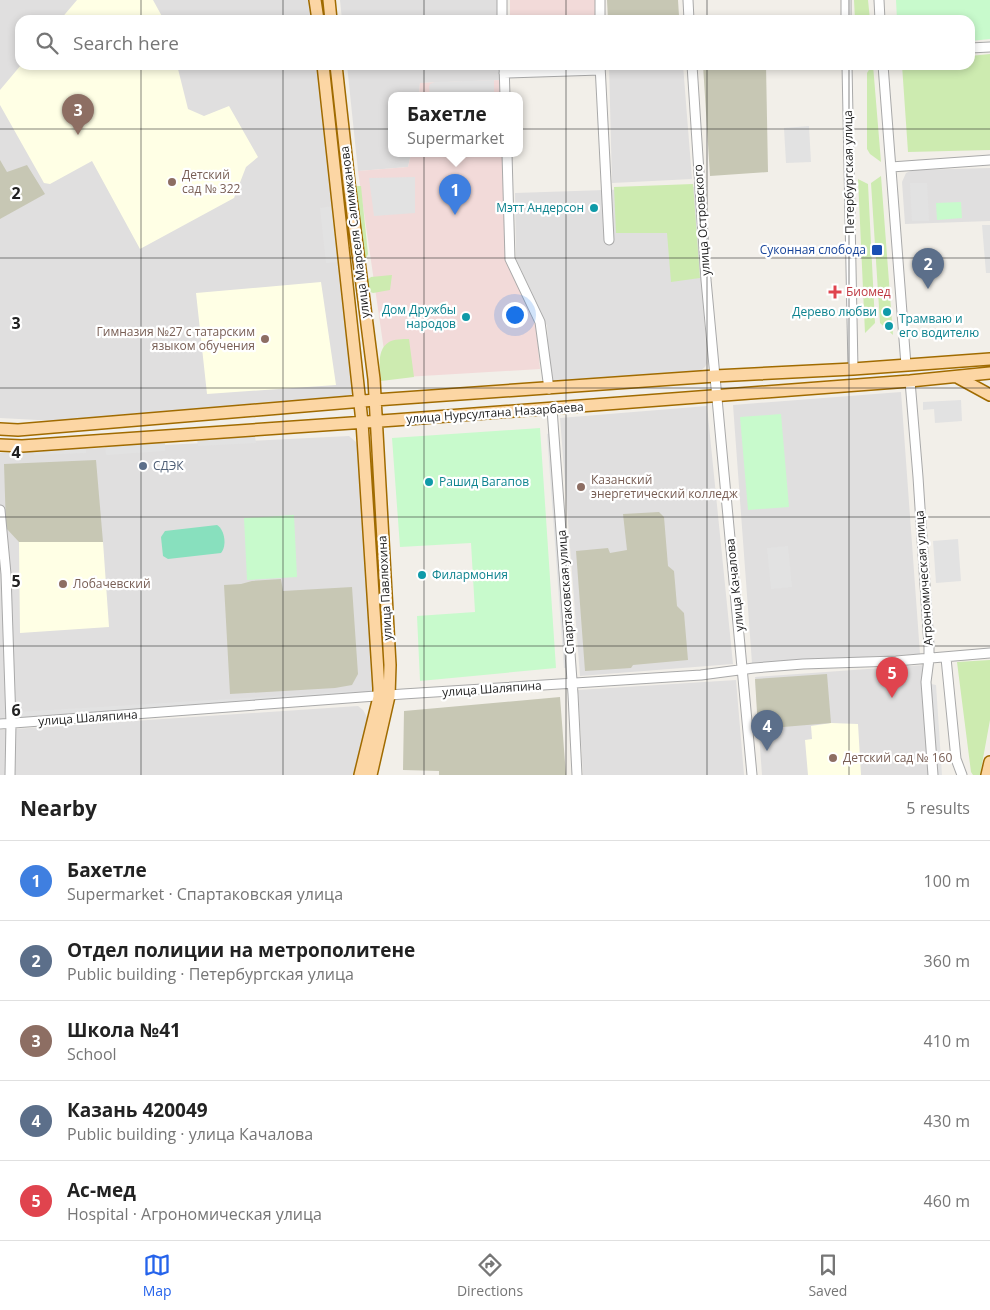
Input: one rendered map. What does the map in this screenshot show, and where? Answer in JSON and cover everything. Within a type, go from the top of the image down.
[{"type":"main road","points":[[316,0],[318,15]]},
{"type":"main road","points":[[329,0],[330,15]]},
{"type":"main road","name":"улица Павлюхина","points":[[323,70],[362,422],[384,696],[360,775]]},
{"type":"main road","name":"улица Марселя Салимжанова","points":[[337,70],[376,400]]},
{"type":"main road","name":"улица Нурсултана Назарбаева","points":[[0,429],[18,430],[376,400],[715,376],[853,369],[990,359]]},
{"type":"main road","name":"улица Нурсултана Назарбаева","points":[[0,445],[22,446],[376,421],[910,381],[990,373]]},
{"type":"main road","points":[[957,377],[990,395]]},
{"type":"main road","name":"улица Павлюхина","points":[[371,775],[390,665],[376,400]]},
{"type":"main road","points":[[987,775],[990,762]]},
{"type":"street","points":[[502,0],[502,15]]},
{"type":"street","points":[[600,0],[600,15]]},
{"type":"street","points":[[688,0],[689,15]]},
{"type":"street","points":[[846,0],[846,15]]},
{"type":"street","points":[[879,0],[880,15]]},
{"type":"street","points":[[975,48],[990,47]]},
{"type":"street","points":[[504,70],[505,92]]},
{"type":"street","points":[[600,70],[608,240]]},
{"type":"street","name":"улица Островского","points":[[692,70],[706,280],[718,396]]},
{"type":"street","name":"Петербургская улица","points":[[847,70],[853,369]]},
{"type":"street","points":[[883,70],[906,365]]},
{"type":"street","points":[[507,157],[510,259],[540,322],[549,388]]},
{"type":"street","points":[[891,167],[990,160]]},
{"type":"street","name":"Агрономическая улица","points":[[910,381],[929,659],[926,682],[932,775]]},
{"type":"street","name":"улица Качалова","points":[[718,396],[752,775]]},
{"type":"street","name":"Спартаковская улица","points":[[552,408],[577,775]]},
{"type":"street","points":[[0,510],[5,555],[11,723],[10,775]]},
{"type":"street","name":"улица Шаляпина","points":[[0,724],[701,675],[754,668],[817,663],[896,661],[988,654]]},
{"type":"street","points":[[946,658],[956,759],[962,775]]},
{"type":"shaded area","points":[[0,0],[312,0],[314,15],[15,15],[15,70],[320,70],[354,391],[350,396],[57,421],[0,418]]},
{"type":"shaded area","points":[[77,0],[153,0],[161,15],[64,15]]},
{"type":"shaded area","points":[[340,0],[498,0],[499,15],[342,15]]},
{"type":"shaded area","points":[[510,0],[595,0],[595,15],[510,15]]},
{"type":"shaded area","points":[[607,0],[678,0],[679,15],[608,15]]},
{"type":"shaded area","points":[[17,70],[178,70],[188,109],[204,116],[229,106],[258,157],[246,167],[234,198],[140,249],[92,161],[50,184],[44,183],[0,105],[0,90]]},
{"type":"shaded area","points":[[348,70],[500,70],[501,80],[420,83],[419,92],[388,92],[388,157],[410,157],[408,167],[358,171]]},
{"type":"shaded area","points":[[609,70],[683,70],[692,179],[612,183]]},
{"type":"shaded area","points":[[703,70],[766,70],[768,172],[710,176]]},
{"type":"shaded area","points":[[494,80],[494,92],[430,92],[430,84],[435,82]]},
{"type":"shaded area","points":[[501,80],[502,92],[419,92],[420,83]]},
{"type":"shaded area","points":[[809,126],[811,162],[786,163],[784,128]]},
{"type":"shaded area","points":[[410,157],[504,157],[508,266],[536,323],[540,369],[388,378],[358,171],[408,167]]},
{"type":"shaded area","points":[[0,160],[7,172],[27,165],[45,194],[0,219]]},
{"type":"shaded area","points":[[990,168],[990,221],[905,224],[902,182],[906,173],[913,170]]},
{"type":"shaded area","points":[[415,177],[415,213],[374,216],[369,178]]},
{"type":"shaded area","points":[[910,183],[927,183],[929,221],[912,221]]},
{"type":"shaded area","points":[[695,187],[706,344],[707,363],[705,367],[700,371],[563,384],[554,382],[550,377],[547,326],[516,259],[515,193]]},
{"type":"shaded area","points":[[334,206],[340,262],[326,263],[320,208]]},
{"type":"shaded area","points":[[982,225],[990,225],[990,273],[986,273]]},
{"type":"shaded area","name":"Гимназия №27 с татарским языком обучения","points":[[321,282],[336,385],[207,394],[196,293]]},
{"type":"shaded area","points":[[901,392],[920,654],[752,663],[733,405]]},
{"type":"shaded area","points":[[961,400],[962,421],[935,423],[934,409],[923,410],[923,402]]},
{"type":"shaded area","points":[[707,406],[733,664],[580,676],[560,418]]},
{"type":"shaded area","points":[[550,433],[567,668],[564,668],[547,434]]},
{"type":"shaded area","points":[[255,436],[256,443],[198,446],[197,439]]},
{"type":"shaded area","points":[[349,436],[356,442],[359,448],[373,689],[369,694],[0,719],[0,453]]},
{"type":"shaded area","points":[[165,442],[165,451],[106,455],[105,446]]},
{"type":"shaded area","points":[[86,446],[86,453],[34,455],[33,449]]},
{"type":"shaded area","points":[[96,460],[103,542],[19,542],[6,528],[4,464]]},
{"type":"shaded area","points":[[659,512],[664,517],[668,566],[674,571],[677,606],[684,613],[688,660],[633,665],[631,668],[585,671],[576,551],[608,548],[610,553],[627,550],[623,514]]},
{"type":"shaded area","points":[[958,539],[961,581],[936,583],[933,541]]},
{"type":"shaded area","name":"Лобачевский","points":[[19,542],[103,542],[109,627],[20,633]]},
{"type":"shaded area","points":[[788,546],[792,587],[771,589],[767,548]]},
{"type":"shaded area","points":[[281,579],[283,591],[352,587],[358,674],[352,685],[335,688],[230,694],[224,585]]},
{"type":"shaded area","points":[[924,665],[930,775],[762,775],[755,677]]},
{"type":"shaded area","points":[[827,674],[831,723],[758,729],[755,679]]},
{"type":"shaded area","points":[[736,680],[744,775],[583,775],[578,690]]},
{"type":"shaded area","points":[[931,684],[936,685],[942,775],[937,775]]},
{"type":"shaded area","points":[[354,691],[355,697],[18,718],[18,712]]},
{"type":"shaded area","points":[[560,697],[566,775],[439,775],[439,771],[403,770],[404,711]]},
{"type":"shaded area","points":[[358,706],[367,717],[367,722],[353,775],[0,775],[0,730]]},
{"type":"shaded area","name":"Детский сад № 160","points":[[831,723],[858,724],[861,775],[808,775],[805,740],[812,739],[811,726]]},
{"type":"green space","points":[[854,0],[868,0],[870,15],[855,15]]},
{"type":"green space","points":[[896,0],[990,0],[990,39],[975,40],[975,15],[897,15]]},
{"type":"green space","points":[[990,54],[990,150],[908,152],[902,70],[975,70],[975,56]]},
{"type":"green space","points":[[869,70],[873,70],[881,162],[870,154],[867,149],[867,73]]},
{"type":"green space","points":[[881,176],[893,335],[880,323],[871,183]]},
{"type":"green space","points":[[858,179],[868,184],[875,323],[865,333]]},
{"type":"green space","points":[[693,184],[700,278],[671,282],[667,233],[616,233],[614,187]]},
{"type":"green space","points":[[356,186],[361,186],[368,254],[365,260],[362,256]]},
{"type":"green space","points":[[961,202],[962,218],[937,220],[936,203]]},
{"type":"green space","points":[[392,275],[390,290],[373,293],[368,291],[367,280],[371,277]]},
{"type":"green space","points":[[409,339],[414,377],[381,381],[380,355],[385,345],[393,340]]},
{"type":"green space","points":[[781,414],[789,507],[748,510],[740,417]]},
{"type":"green space","points":[[540,428],[556,668],[420,681],[417,616],[475,612],[471,543],[400,547],[392,438]]},
{"type":"green space","points":[[294,515],[297,577],[247,580],[244,518]]},
{"type":"green space","points":[[217,525],[222,530],[224,538],[224,546],[221,553],[168,559],[163,556],[161,537],[165,531]]},
{"type":"green space","points":[[990,660],[990,720],[980,775],[973,775],[971,772],[957,662]]},
{"type":"place","name":"Школа №41","points":[[78,135]]},
{"type":"place","name":"Детский сад № 322","points":[[172,182]]},
{"type":"place","name":"Мэтт Андерсон","points":[[594,208]]},
{"type":"place","name":"Бахетле","points":[[455,215]]},
{"type":"place","name":"Суконная слобода","points":[[877,250]]},
{"type":"place","name":"Отдел полиции на метрополитене","points":[[928,289]]},
{"type":"place","name":"Биомед","points":[[835,292]]},
{"type":"place","name":"Дерево любви","points":[[887,312]]},
{"type":"place","name":"Дом Дружбы народов","points":[[466,317]]},
{"type":"place","name":"Трамваю и его водителю","points":[[889,326]]},
{"type":"place","name":"Гимназия №27 с татарским языком обучения","points":[[265,339]]},
{"type":"place","name":"СДЭК","points":[[143,466]]},
{"type":"place","name":"Рашид Вагапов","points":[[429,482]]},
{"type":"place","name":"Казанский энергетический колледж","points":[[581,487]]},
{"type":"place","name":"Филармония","points":[[422,575]]},
{"type":"place","name":"Лобачевский","points":[[63,584]]},
{"type":"place","name":"Ас-мед","points":[[892,698]]},
{"type":"place","name":"Казань 420049","points":[[767,751]]},
{"type":"place","name":"Детский сад № 160","points":[[833,758]]}]
